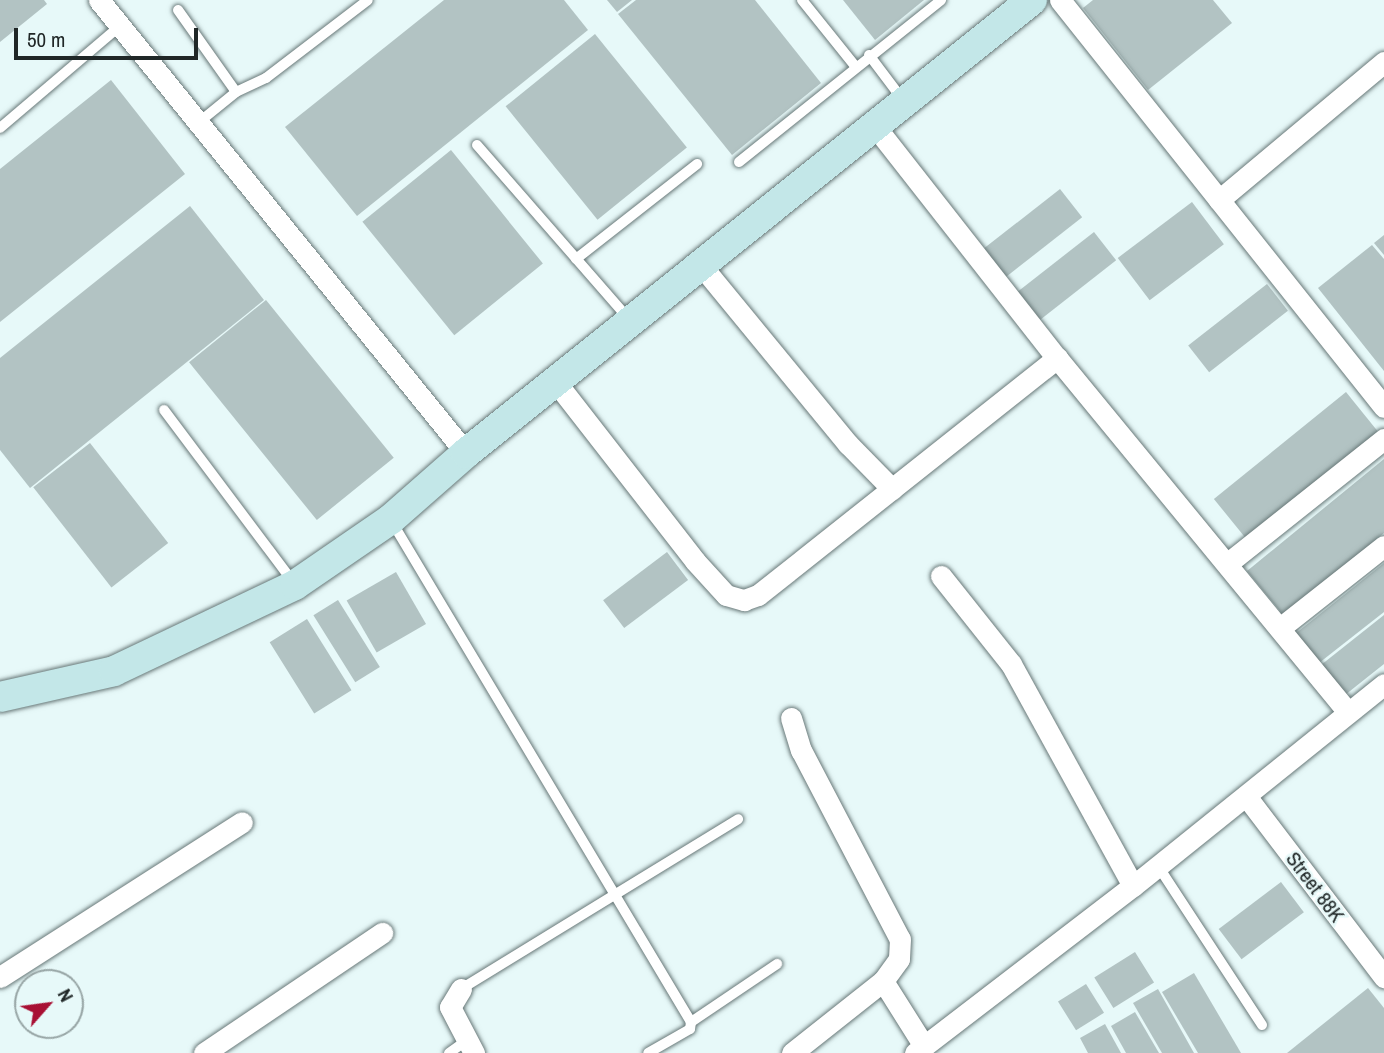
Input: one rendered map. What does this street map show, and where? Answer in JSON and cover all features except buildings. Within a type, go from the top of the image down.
[{"type":"street","points":[[99,0],[466,453]]},
{"type":"street","points":[[0,697],[114,671],[295,585],[391,519],[466,453],[1032,0]]},
{"type":"street","points":[[1060,0],[1384,407]]},
{"type":"street","points":[[1219,200],[1384,62]]},
{"type":"street","points":[[874,125],[1057,358],[1348,712]]},
{"type":"street","points":[[700,264],[848,444],[892,489]]},
{"type":"street","points":[[555,381],[726,595],[744,600],[758,595],[1057,358]]},
{"type":"street","points":[[1228,563],[1384,439]]},
{"type":"street","points":[[1280,628],[1384,546]]},
{"type":"street","points":[[941,576],[1011,664],[1133,886]]},
{"type":"street","points":[[883,981],[920,1049],[1133,886],[1384,684]]},
{"type":"street","points":[[791,718],[801,750],[900,939],[899,959],[883,981],[792,1053]]},
{"type":"street","name":"Street 88K","points":[[1246,796],[1384,977]]},
{"type":"street","points":[[0,977],[242,822]]},
{"type":"street","points":[[204,1053],[382,933]]},
{"type":"street","points":[[461,989],[450,1007],[463,1049]]},
{"type":"lane","points":[[198,123],[236,92],[266,78],[368,0]]},
{"type":"lane","points":[[802,0],[855,66]]},
{"type":"lane","points":[[739,162],[855,66],[942,0]]},
{"type":"lane","points":[[177,10],[236,92]]},
{"type":"lane","points":[[0,128],[120,26]]},
{"type":"lane","points":[[869,55],[903,101]]},
{"type":"lane","points":[[477,145],[630,321]]},
{"type":"lane","points":[[576,259],[697,164]]},
{"type":"lane","points":[[164,410],[295,585]]},
{"type":"lane","points":[[391,519],[691,1022],[690,1029],[648,1053]]},
{"type":"lane","points":[[461,989],[738,819]]},
{"type":"lane","points":[[1158,866],[1262,1025]]},
{"type":"lane","points":[[691,1022],[778,964]]}]
